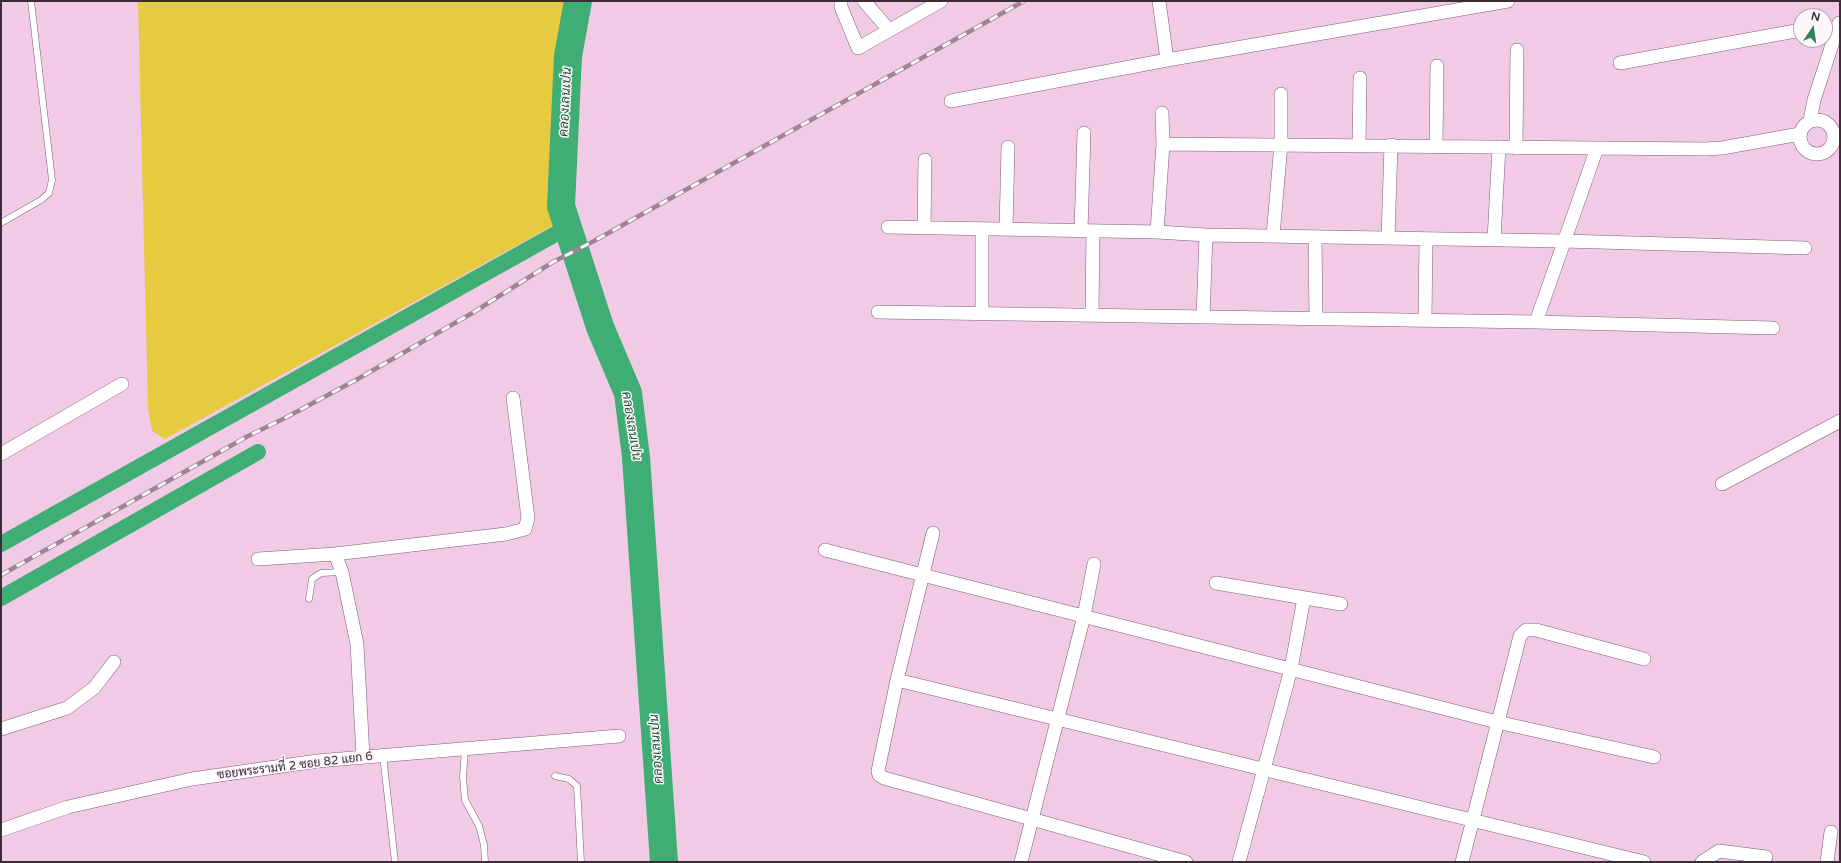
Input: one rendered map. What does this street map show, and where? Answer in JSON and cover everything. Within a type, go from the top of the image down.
[{"type":"street","points":[[841,1],[841,7],[858,48],[941,1]]},
{"type":"street","points":[[864,1],[889,30]]},
{"type":"street","points":[[1159,1],[1167,60]]},
{"type":"street","points":[[951,101],[1167,60],[1508,1]]},
{"type":"street","points":[[1810,121],[1811,112],[1839,22]]},
{"type":"street","points":[[1620,63],[1793,31]]},
{"type":"street","points":[[1516,148],[1517,50]]},
{"type":"street","points":[[1436,146],[1437,66]]},
{"type":"street","points":[[1359,145],[1360,78]]},
{"type":"street","points":[[1272,236],[1281,144],[1281,94]]},
{"type":"street","points":[[1157,232],[1163,144],[1162,113]]},
{"type":"street","points":[[1817,119],[1824,121],[1830,126],[1834,132],[1837,142],[1825,152],[1813,153],[1803,146],[1800,134],[1805,124],[1817,119]]},
{"type":"street","points":[[1084,133],[1087,231],[1092,315]]},
{"type":"street","points":[[1163,144],[1391,145],[1516,148],[1722,148],[1800,134]]},
{"type":"street","points":[[1388,238],[1391,145]]},
{"type":"street","points":[[1006,229],[1008,147]]},
{"type":"street","points":[[1494,240],[1499,147]]},
{"type":"street","points":[[1536,322],[1597,148]]},
{"type":"street","points":[[924,228],[925,160]]},
{"type":"street","points":[[888,227],[1157,232],[1206,235],[1564,241],[1805,248]]},
{"type":"street","points":[[982,229],[982,313]]},
{"type":"street","points":[[1203,317],[1206,235]]},
{"type":"street","points":[[1315,237],[1316,319]]},
{"type":"street","points":[[1425,320],[1426,239]]},
{"type":"street","points":[[878,312],[1425,320],[1773,328]]},
{"type":"street","points":[[1,454],[122,384]]},
{"type":"street","points":[[258,559],[335,554],[506,534],[525,529],[528,518],[513,398]]},
{"type":"street","points":[[1722,484],[1840,421]]},
{"type":"street","points":[[933,533],[924,575],[897,680],[878,771],[879,775],[884,778],[1186,862]]},
{"type":"street","points":[[825,550],[1497,722],[1654,757]]},
{"type":"street","points":[[335,554],[342,572],[357,644],[363,757]]},
{"type":"street","points":[[1021,862],[1084,616],[1094,564]]},
{"type":"street","points":[[1216,583],[1341,604]]},
{"type":"street","points":[[1239,862],[1291,669],[1304,598]]},
{"type":"street","points":[[1462,862],[1471,820],[1520,636],[1526,630],[1536,630],[1644,659]]},
{"type":"street","points":[[1,729],[67,708],[94,688],[114,662]]},
{"type":"street","points":[[897,680],[1644,862]]},
{"type":"street","name":"ซอยพระรามที่ 2 ซอย 82 แยก 6","points":[[1,830],[68,807],[192,779],[317,760],[619,736]]},
{"type":"street","points":[[1827,862],[1831,832]]},
{"type":"street","points":[[1702,862],[1719,851],[1766,856]]},
{"type":"lane","points":[[1,223],[41,200],[49,193],[52,180],[31,1]]},
{"type":"lane","points":[[309,599],[312,579],[321,572],[342,572]]},
{"type":"lane","points":[[465,748],[463,777],[465,800],[479,826],[484,845],[485,862]]},
{"type":"lane","points":[[384,755],[394,862]]},
{"type":"lane","points":[[556,776],[569,779],[577,786],[581,862]]},
{"type":"shaded area","points":[[138,1],[567,1],[555,110],[554,225],[165,439],[152,431],[148,408]]},
{"type":"waterway","name":"คลองเลนเปน","points":[[578,1],[568,56],[561,206],[600,327],[628,393],[636,457],[664,862]]},
{"type":"waterway","points":[[1,544],[568,227]]},
{"type":"waterway","points":[[1,598],[258,452]]},
{"type":"railway","points":[[1,575],[248,436],[356,380],[474,312],[553,262],[594,241],[1024,1]]}]
